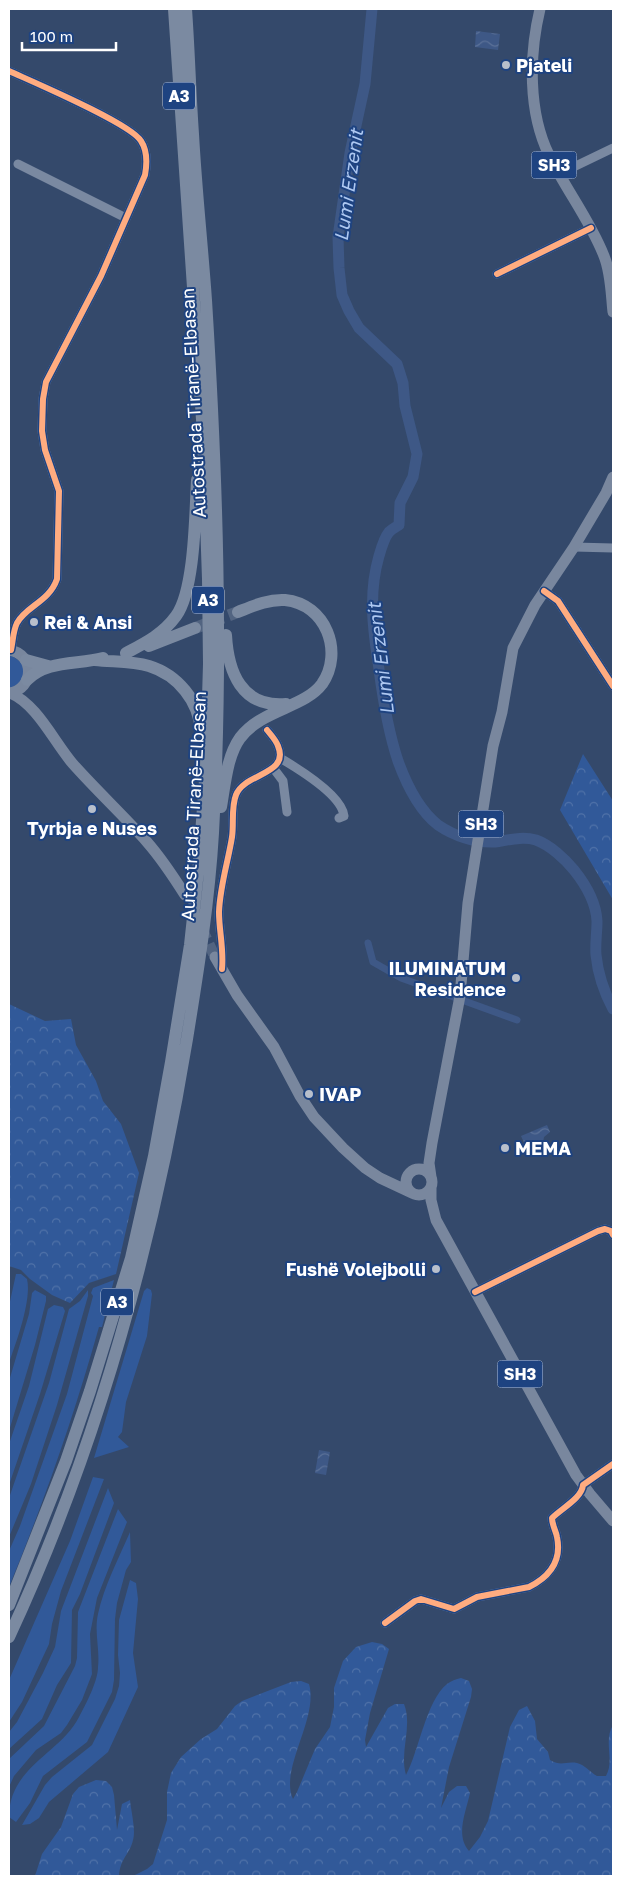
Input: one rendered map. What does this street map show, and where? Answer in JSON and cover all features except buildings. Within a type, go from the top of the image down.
[{"type":"highway","name":"Autostrada Tiranë-Elbasan","points":[[9,1605],[66,1460],[131,1258],[158,1137],[183,987],[199,862],[206,766],[208,645],[203,434],[174,9]]},
{"type":"highway","name":"Autostrada Tiranë-Elbasan","points":[[9,1637],[44,1557],[77,1469],[127,1314],[165,1157],[201,946],[213,834],[218,673],[218,575],[208,342],[186,9]]},
{"type":"highway","points":[[126,653],[162,631],[176,616],[185,596],[188,584],[198,476],[198,442],[203,434]]},
{"type":"highway","points":[[218,575],[223,581],[228,659],[237,681],[252,697],[265,702],[280,705],[295,702]]},
{"type":"highway","points":[[213,834],[218,828],[232,753],[241,737],[264,718],[307,697],[318,688],[329,671],[332,649],[329,634],[321,620],[301,604],[286,600],[263,602],[238,612]]},
{"type":"highway","points":[[26,682],[38,670],[48,666],[96,660],[126,653],[151,646],[195,628]]},
{"type":"highway","points":[[26,660],[48,666]]},
{"type":"highway","name":"A3","points":[[96,660],[149,666],[164,672],[178,683],[197,710],[201,727],[201,761],[206,766]]},
{"type":"main road","name":"SH3","points":[[540,9],[532,54],[533,90],[542,137],[548,154],[591,228],[604,256],[608,271],[613,312]]},
{"type":"main road","name":"SH3","points":[[436,1220],[429,1164],[459,1002],[468,903],[494,746],[513,648],[516,638],[574,547],[606,493],[613,477]]},
{"type":"main road","points":[[10,650],[20,654],[26,660],[29,668],[26,682],[31,707]]},
{"type":"main road","points":[[9,693],[18,690],[26,682]]},
{"type":"main road","points":[[9,693],[20,698],[31,707],[74,765],[147,842],[176,879],[185,895]]},
{"type":"main road","points":[[215,956],[244,1006],[274,1047],[300,1096],[314,1117],[343,1148],[365,1168],[390,1184],[413,1194],[425,1194],[431,1182],[427,1172],[420,1170],[411,1172],[406,1178],[390,1184]]},
{"type":"main road","name":"SH3","points":[[420,1170],[432,1143]]},
{"type":"main road","name":"SH3","points":[[406,1178],[406,1188],[436,1220],[583,1485],[613,1521]]},
{"type":"street","points":[[9,71],[73,101],[136,134],[142,142],[147,165],[145,175],[101,276],[46,382],[42,431],[45,450],[59,491],[57,579],[52,590],[18,620],[10,650]]},
{"type":"street","points":[[559,174],[613,148]]},
{"type":"street","points":[[18,164],[126,218]]},
{"type":"street","points":[[497,274],[591,228]]},
{"type":"street","points":[[574,547],[613,548]]},
{"type":"street","points":[[544,592],[558,601],[613,686]]},
{"type":"street","points":[[222,969],[223,948],[219,912],[232,836],[236,794],[252,779],[274,769],[280,758],[279,747],[267,730]]},
{"type":"street","points":[[280,758],[328,792],[339,804],[343,812],[344,816],[338,818]]},
{"type":"street","points":[[274,769],[283,781],[287,812]]},
{"type":"street","points":[[475,1292],[598,1231],[611,1230],[613,1235]]},
{"type":"street","points":[[385,1623],[420,1599],[454,1610],[478,1597],[536,1584],[550,1572],[558,1558],[557,1536],[552,1518],[583,1492],[583,1485],[613,1464]]},
{"type":"green space","points":[[9,654],[24,664],[23,681],[9,689]]},
{"type":"green space","points":[[583,754],[613,801],[613,900],[560,810]]},
{"type":"green space","points":[[9,1004],[45,1021],[71,1019],[76,1045],[96,1081],[103,1101],[121,1124],[139,1173],[116,1274],[89,1283],[70,1303],[52,1295],[21,1270],[9,1266]]},
{"type":"green space","points":[[16,1274],[21,1274],[27,1279],[28,1288],[25,1310],[9,1363],[9,1306]]},
{"type":"green space","points":[[114,1280],[102,1327],[99,1327],[58,1458],[9,1587],[9,1551],[20,1526],[67,1394],[93,1296],[91,1293],[93,1288]]},
{"type":"green space","points":[[147,1288],[151,1290],[152,1294],[147,1336],[126,1402],[122,1432],[118,1437],[129,1447],[94,1458],[144,1291]]},
{"type":"green space","points":[[35,1290],[46,1296],[46,1301],[9,1431],[9,1381],[29,1314],[32,1293]]},
{"type":"green space","points":[[88,1290],[88,1296],[57,1405],[31,1484],[9,1537],[9,1498],[49,1383],[69,1309],[80,1301]]},
{"type":"green space","points":[[54,1305],[63,1307],[65,1311],[40,1394],[9,1485],[9,1444],[29,1386],[48,1309]]},
{"type":"green space","points":[[93,1477],[104,1479],[61,1591],[49,1644],[22,1702],[9,1722],[9,1680],[70,1541]]},
{"type":"green space","points":[[108,1488],[114,1503],[80,1594],[72,1610],[71,1663],[57,1685],[42,1719],[9,1749],[9,1732],[17,1722],[55,1647],[61,1611]]},
{"type":"green space","points":[[118,1509],[127,1522],[97,1598],[90,1634],[92,1674],[82,1700],[61,1733],[36,1750],[14,1776],[9,1787],[9,1759],[44,1726],[75,1666],[77,1658],[78,1612]]},
{"type":"green space","points":[[130,1532],[131,1562],[126,1570],[117,1603],[115,1619],[114,1680],[112,1692],[87,1742],[43,1776],[30,1803],[16,1822],[9,1817],[11,1800],[17,1785],[26,1773],[71,1730],[94,1686],[98,1660],[98,1614],[108,1583]]},
{"type":"green space","points":[[130,1580],[136,1583],[138,1599],[133,1653],[138,1687],[108,1752],[49,1802],[39,1818],[30,1824],[22,1825],[45,1785],[52,1777],[92,1745],[115,1699],[120,1673],[118,1655],[119,1620]]},
{"type":"green space","points":[[372,1642],[382,1644],[389,1649],[370,1713],[365,1740],[366,1747],[388,1708],[395,1704],[404,1704],[407,1721],[404,1757],[406,1775],[428,1714],[440,1692],[447,1684],[455,1680],[461,1678],[469,1681],[472,1689],[471,1697],[449,1767],[441,1808],[449,1792],[457,1786],[466,1786],[470,1793],[462,1831],[465,1845],[469,1851],[480,1837],[488,1821],[510,1727],[519,1710],[527,1706],[535,1721],[537,1739],[548,1752],[550,1760],[558,1763],[580,1764],[597,1776],[606,1776],[608,1770],[609,1737],[613,1725],[613,1876],[133,1876],[153,1864],[167,1820],[167,1792],[171,1773],[181,1757],[201,1739],[217,1729],[235,1706],[242,1701],[291,1682],[301,1681],[309,1684],[311,1697],[309,1712],[291,1773],[290,1787],[293,1799],[315,1749],[330,1727],[334,1707],[334,1688],[343,1661],[356,1647]]},
{"type":"green space","points":[[96,1780],[106,1781],[112,1787],[117,1830],[122,1804],[130,1800],[134,1836],[132,1845],[121,1865],[119,1876],[35,1876],[42,1854],[61,1827],[73,1794],[79,1787]]},
{"type":"water","points":[[476,31],[500,34],[498,50],[475,47]]},
{"type":"water","points":[[547,1125],[550,1132],[544,1137],[543,1142],[527,1149],[521,1136]]},
{"type":"water","points":[[319,1450],[330,1452],[326,1475],[315,1473]]},
{"type":"waterway","name":"Lumi Erzenit","points":[[372,9],[365,84],[350,153],[338,237],[342,295],[359,328],[397,364],[403,383],[405,406],[417,454],[413,477],[400,503],[399,525],[389,532],[384,540],[374,584],[375,640],[391,738],[409,787],[425,812],[438,825],[472,840],[495,842],[521,838],[536,840],[547,845],[574,870],[586,888],[595,907],[598,969],[613,1009]]},
{"type":"waterway","points":[[368,943],[373,962],[401,978],[517,1020]]},
{"type":"tunnel","points":[[195,628],[238,612]]},
{"type":"tunnel","points":[[202,929],[215,957]]},
{"type":"cycle path","points":[[9,71],[80,103],[133,133],[143,145],[146,162],[145,175],[101,276],[46,382],[43,399],[42,431],[45,450],[59,491],[57,579],[49,593],[26,612],[17,623],[11,650]]},
{"type":"cycle path","points":[[497,274],[591,228]]},
{"type":"cycle path","points":[[544,591],[558,601],[613,686]]},
{"type":"cycle path","points":[[222,969],[219,912],[222,883],[232,837],[234,800],[241,788],[248,782],[278,763],[280,756],[278,746],[267,730]]},
{"type":"cycle path","points":[[475,1292],[598,1231],[605,1229],[611,1231],[613,1235]]},
{"type":"cycle path","points":[[385,1623],[415,1601],[421,1599],[454,1609],[477,1597],[529,1587],[536,1583],[548,1573],[558,1554],[557,1537],[552,1518],[575,1499],[582,1490],[583,1485],[613,1464]]},
{"type":"place","name":"Pjateli","points":[[506,65]]},
{"type":"place","name":"Rei & Ansi","points":[[34,622]]},
{"type":"place","name":"Tyrbja e Nuses","points":[[92,809]]},
{"type":"place","name":"ILUMINATUM Residence","points":[[516,978]]},
{"type":"place","name":"IVAP","points":[[309,1094]]},
{"type":"place","name":"MEMA","points":[[505,1148]]},
{"type":"place","name":"Fushë Volejbolli","points":[[436,1269]]}]
